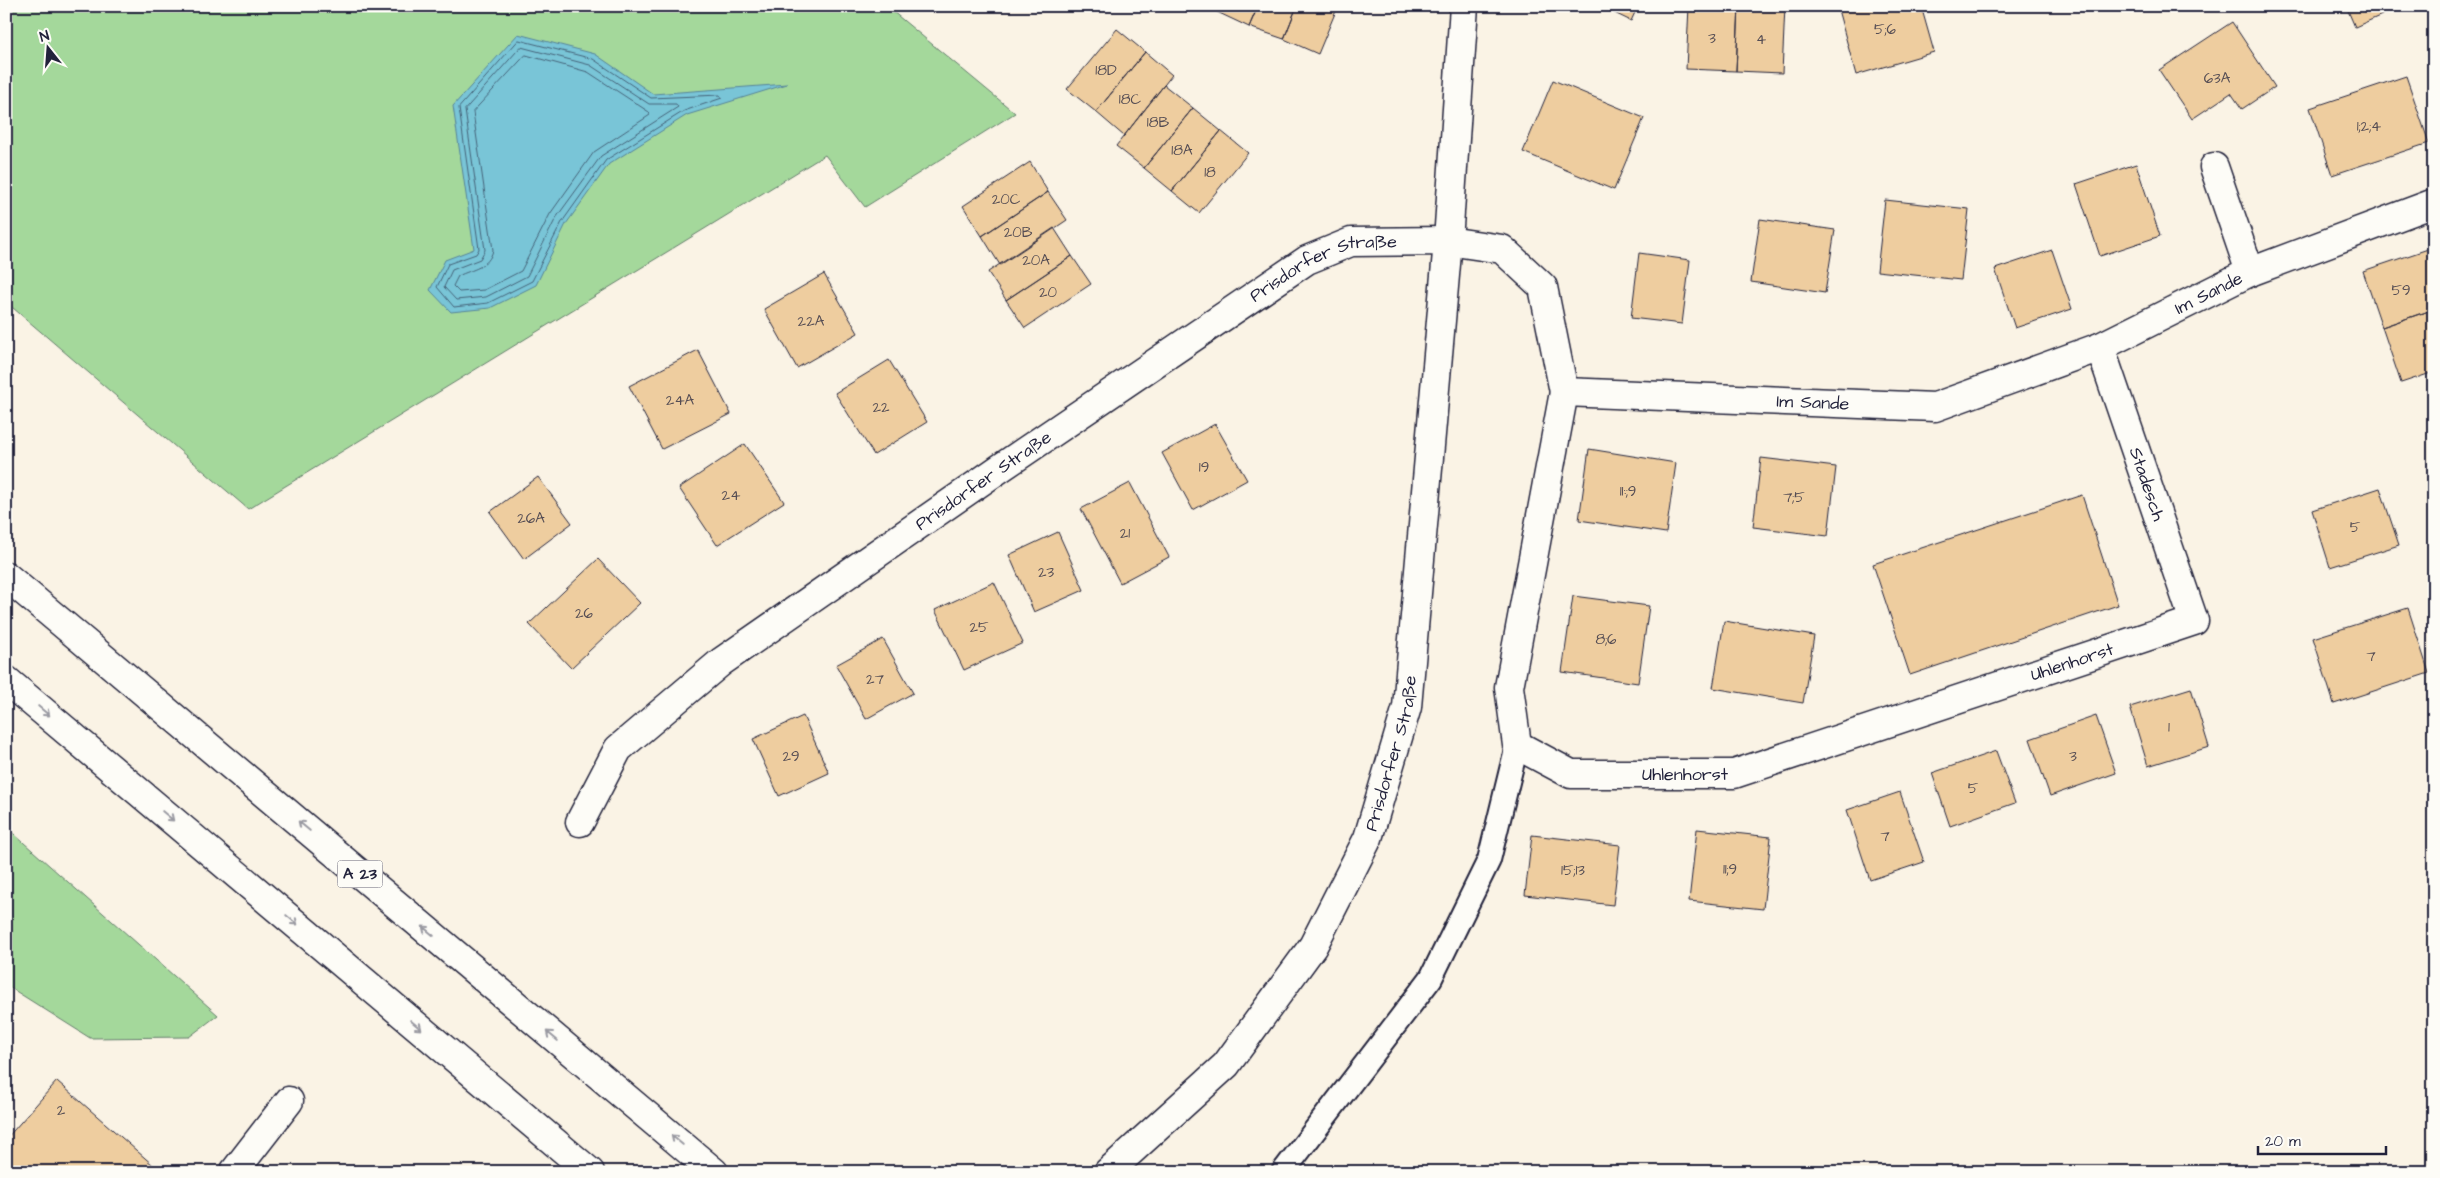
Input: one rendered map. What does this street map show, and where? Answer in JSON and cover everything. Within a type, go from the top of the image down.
[{"type":"main road","name":"Prisdorfer Straße","points":[[1108,1172],[1226,1065],[1313,946],[1368,838],[1407,707],[1448,241],[1464,6]]},
{"type":"main road","name":"Im Sande","points":[[2214,167],[2250,272]]},
{"type":"main road","name":"Im Sande","points":[[1564,392],[1934,408],[2100,347],[2250,272],[2434,203]]},
{"type":"main road","name":"Prisdorfer Straße","points":[[580,822],[618,749],[721,662],[998,469],[1307,260],[1351,242],[1448,241]]},
{"type":"main road","points":[[1448,241],[1502,249],[1543,287],[1564,392],[1509,687],[1517,745]]},
{"type":"main road","name":"Stadesch","points":[[2100,347],[2194,621]]},
{"type":"main road","name":"A 23","points":[[6,576],[714,1172]]},
{"type":"main road","name":"Uhlenhorst","points":[[1517,745],[1571,774],[1734,774],[2194,621]]},
{"type":"main road","points":[[6,680],[590,1172]]},
{"type":"main road","points":[[234,1172],[289,1101]]},
{"type":"lane","points":[[1282,1172],[1430,978],[1490,860],[1517,745]]},
{"type":"green space","points":[[6,6],[886,6],[1015,113],[865,207],[825,155],[248,509],[6,302]]},
{"type":"green space","points":[[6,827],[218,1015],[189,1037],[90,1038],[6,985]]},
{"type":"water","points":[[518,34],[595,54],[653,94],[787,84],[687,115],[609,164],[566,224],[536,285],[490,308],[451,312],[430,290],[445,260],[474,249],[453,106]]},
{"type":"building","points":[[1217,6],[1258,6],[1249,27],[1215,11]]},
{"type":"building","points":[[1258,6],[1297,6],[1284,39],[1249,27]]},
{"type":"building","points":[[1297,6],[1338,6],[1318,54],[1284,39]]},
{"type":"building","points":[[1600,6],[1638,6],[1631,21]]},
{"type":"building","points":[[1689,6],[1739,6],[1736,71],[1686,69]]},
{"type":"building","points":[[1739,6],[1785,6],[1782,73],[1736,71]]},
{"type":"building","points":[[1837,6],[1921,6],[1934,52],[1856,75]]},
{"type":"building","points":[[2346,6],[2402,6],[2355,27]]},
{"type":"building","points":[[2232,22],[2275,87],[2242,109],[2231,93],[2192,119],[2159,70]]},
{"type":"building","points":[[1117,29],[1145,52],[1096,112],[1067,89]]},
{"type":"building","points":[[1145,52],[1172,75],[1124,136],[1096,112]]},
{"type":"building","points":[[2406,76],[2429,143],[2332,175],[2310,108]]},
{"type":"building","points":[[1553,80],[1644,118],[1614,190],[1523,152]]},
{"type":"building","points":[[1164,85],[1193,108],[1144,168],[1116,146]]},
{"type":"building","points":[[1193,108],[1221,131],[1172,191],[1144,168]]},
{"type":"building","points":[[1221,131],[1248,153],[1199,213],[1172,191]]},
{"type":"building","points":[[1030,162],[1048,192],[982,236],[963,206]]},
{"type":"building","points":[[2136,164],[2160,236],[2100,256],[2076,184]]},
{"type":"building","points":[[1048,192],[1067,220],[1000,265],[982,236]]},
{"type":"building","points":[[1885,200],[1969,209],[1961,280],[1877,271]]},
{"type":"building","points":[[1760,219],[1835,230],[1825,293],[1751,282]]},
{"type":"building","points":[[1054,228],[1072,256],[1006,300],[988,272]]},
{"type":"building","points":[[2434,247],[2434,309],[2382,327],[2363,271]]},
{"type":"building","points":[[2052,250],[2072,309],[2015,328],[1995,269]]},
{"type":"building","points":[[1639,253],[1690,260],[1682,324],[1631,318]]},
{"type":"building","points":[[1072,256],[1091,284],[1025,328],[1006,300]]},
{"type":"building","points":[[824,274],[858,333],[797,368],[764,309]]},
{"type":"building","points":[[2434,309],[2434,372],[2401,383],[2382,327]]},
{"type":"building","points":[[698,350],[731,414],[662,449],[629,386]]},
{"type":"building","points":[[889,360],[927,422],[874,455],[835,393]]},
{"type":"building","points":[[1215,424],[1247,480],[1193,510],[1162,453]]},
{"type":"building","points":[[745,444],[784,502],[717,545],[679,488]]},
{"type":"building","points":[[1589,449],[1676,463],[1666,533],[1579,520]]},
{"type":"building","points":[[1761,458],[1836,467],[1828,536],[1753,527]]},
{"type":"building","points":[[538,477],[572,523],[524,559],[490,512]]},
{"type":"building","points":[[1130,483],[1169,557],[1120,583],[1081,509]]},
{"type":"building","points":[[2380,488],[2399,545],[2330,567],[2312,510]]},
{"type":"building","points":[[2082,495],[2118,605],[1910,675],[1873,564]]},
{"type":"building","points":[[1058,532],[1084,590],[1034,612],[1009,555]]},
{"type":"building","points":[[598,559],[640,603],[571,668],[529,624]]},
{"type":"building","points":[[994,582],[1023,643],[964,670],[935,610]]},
{"type":"building","points":[[1573,596],[1649,606],[1638,683],[1562,672]]},
{"type":"building","points":[[2408,608],[2429,673],[2334,704],[2313,638]]},
{"type":"building","points":[[1724,621],[1814,636],[1803,703],[1713,688]]},
{"type":"building","points":[[883,639],[913,693],[866,719],[836,665]]},
{"type":"building","points":[[2191,688],[2209,747],[2148,766],[2130,707]]},
{"type":"building","points":[[803,716],[829,773],[779,796],[753,739]]},
{"type":"building","points":[[2096,716],[2116,773],[2050,796],[2030,739]]},
{"type":"building","points":[[1996,751],[2015,803],[1950,826],[1932,773]]},
{"type":"building","points":[[1900,792],[1924,862],[1870,880],[1847,810]]},
{"type":"building","points":[[1697,829],[1771,837],[1763,909],[1689,901]]},
{"type":"building","points":[[1532,835],[1620,845],[1613,905],[1525,895]]},
{"type":"building","points":[[57,1081],[161,1172],[6,1172],[6,1139]]}]
